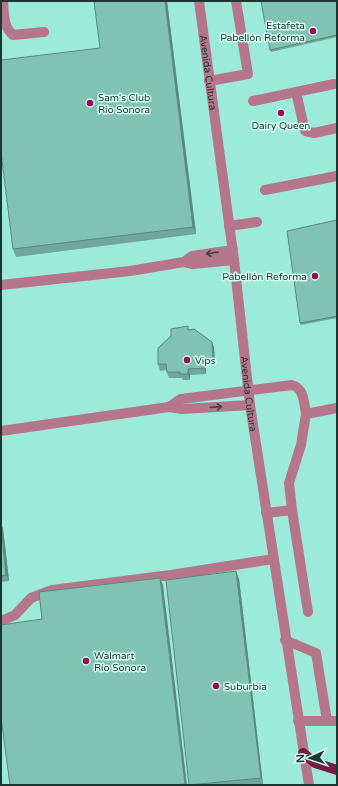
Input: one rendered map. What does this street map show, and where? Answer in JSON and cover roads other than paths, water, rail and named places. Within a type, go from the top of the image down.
[{"type":"main road","points":[[304,753],[315,763],[337,770]]},
{"type":"street","points":[[3,1],[5,22],[8,31],[13,35],[44,32]]},
{"type":"street","name":"Avenida Cultura","points":[[199,1],[234,255],[248,392],[309,785]]},
{"type":"street","points":[[209,81],[248,74],[236,1]]},
{"type":"street","points":[[253,101],[296,92],[335,80]]},
{"type":"street","points":[[296,92],[305,131],[314,133],[337,128]]},
{"type":"street","points":[[264,190],[337,176]]},
{"type":"street","points":[[229,226],[257,222]]},
{"type":"street","points":[[1,285],[130,271],[184,262],[192,256],[234,255]]},
{"type":"street","points":[[169,407],[181,400],[296,386],[302,392],[306,414],[301,445],[289,483],[308,612]]},
{"type":"street","points":[[1,431],[169,407],[182,409],[250,405]]},
{"type":"street","points":[[306,414],[337,408]]},
{"type":"street","points":[[266,513],[292,510]]},
{"type":"street","points":[[1,621],[15,615],[31,598],[52,590],[143,579],[273,559]]},
{"type":"street","points":[[286,640],[316,653],[332,721],[298,721]]},
{"type":"place","name":"Estafeta Pabellón Reforma","points":[[313,31]]},
{"type":"place","name":"Sam's Club Río Sonora","points":[[90,103]]},
{"type":"place","name":"Dairy Queen","points":[[281,113]]},
{"type":"place","name":"Pabellón Reforma","points":[[315,276]]},
{"type":"place","name":"Vips","points":[[187,360]]},
{"type":"place","name":"Walmart Río Sonora","points":[[86,661]]},
{"type":"place","name":"Suburbia","points":[[216,686]]}]
